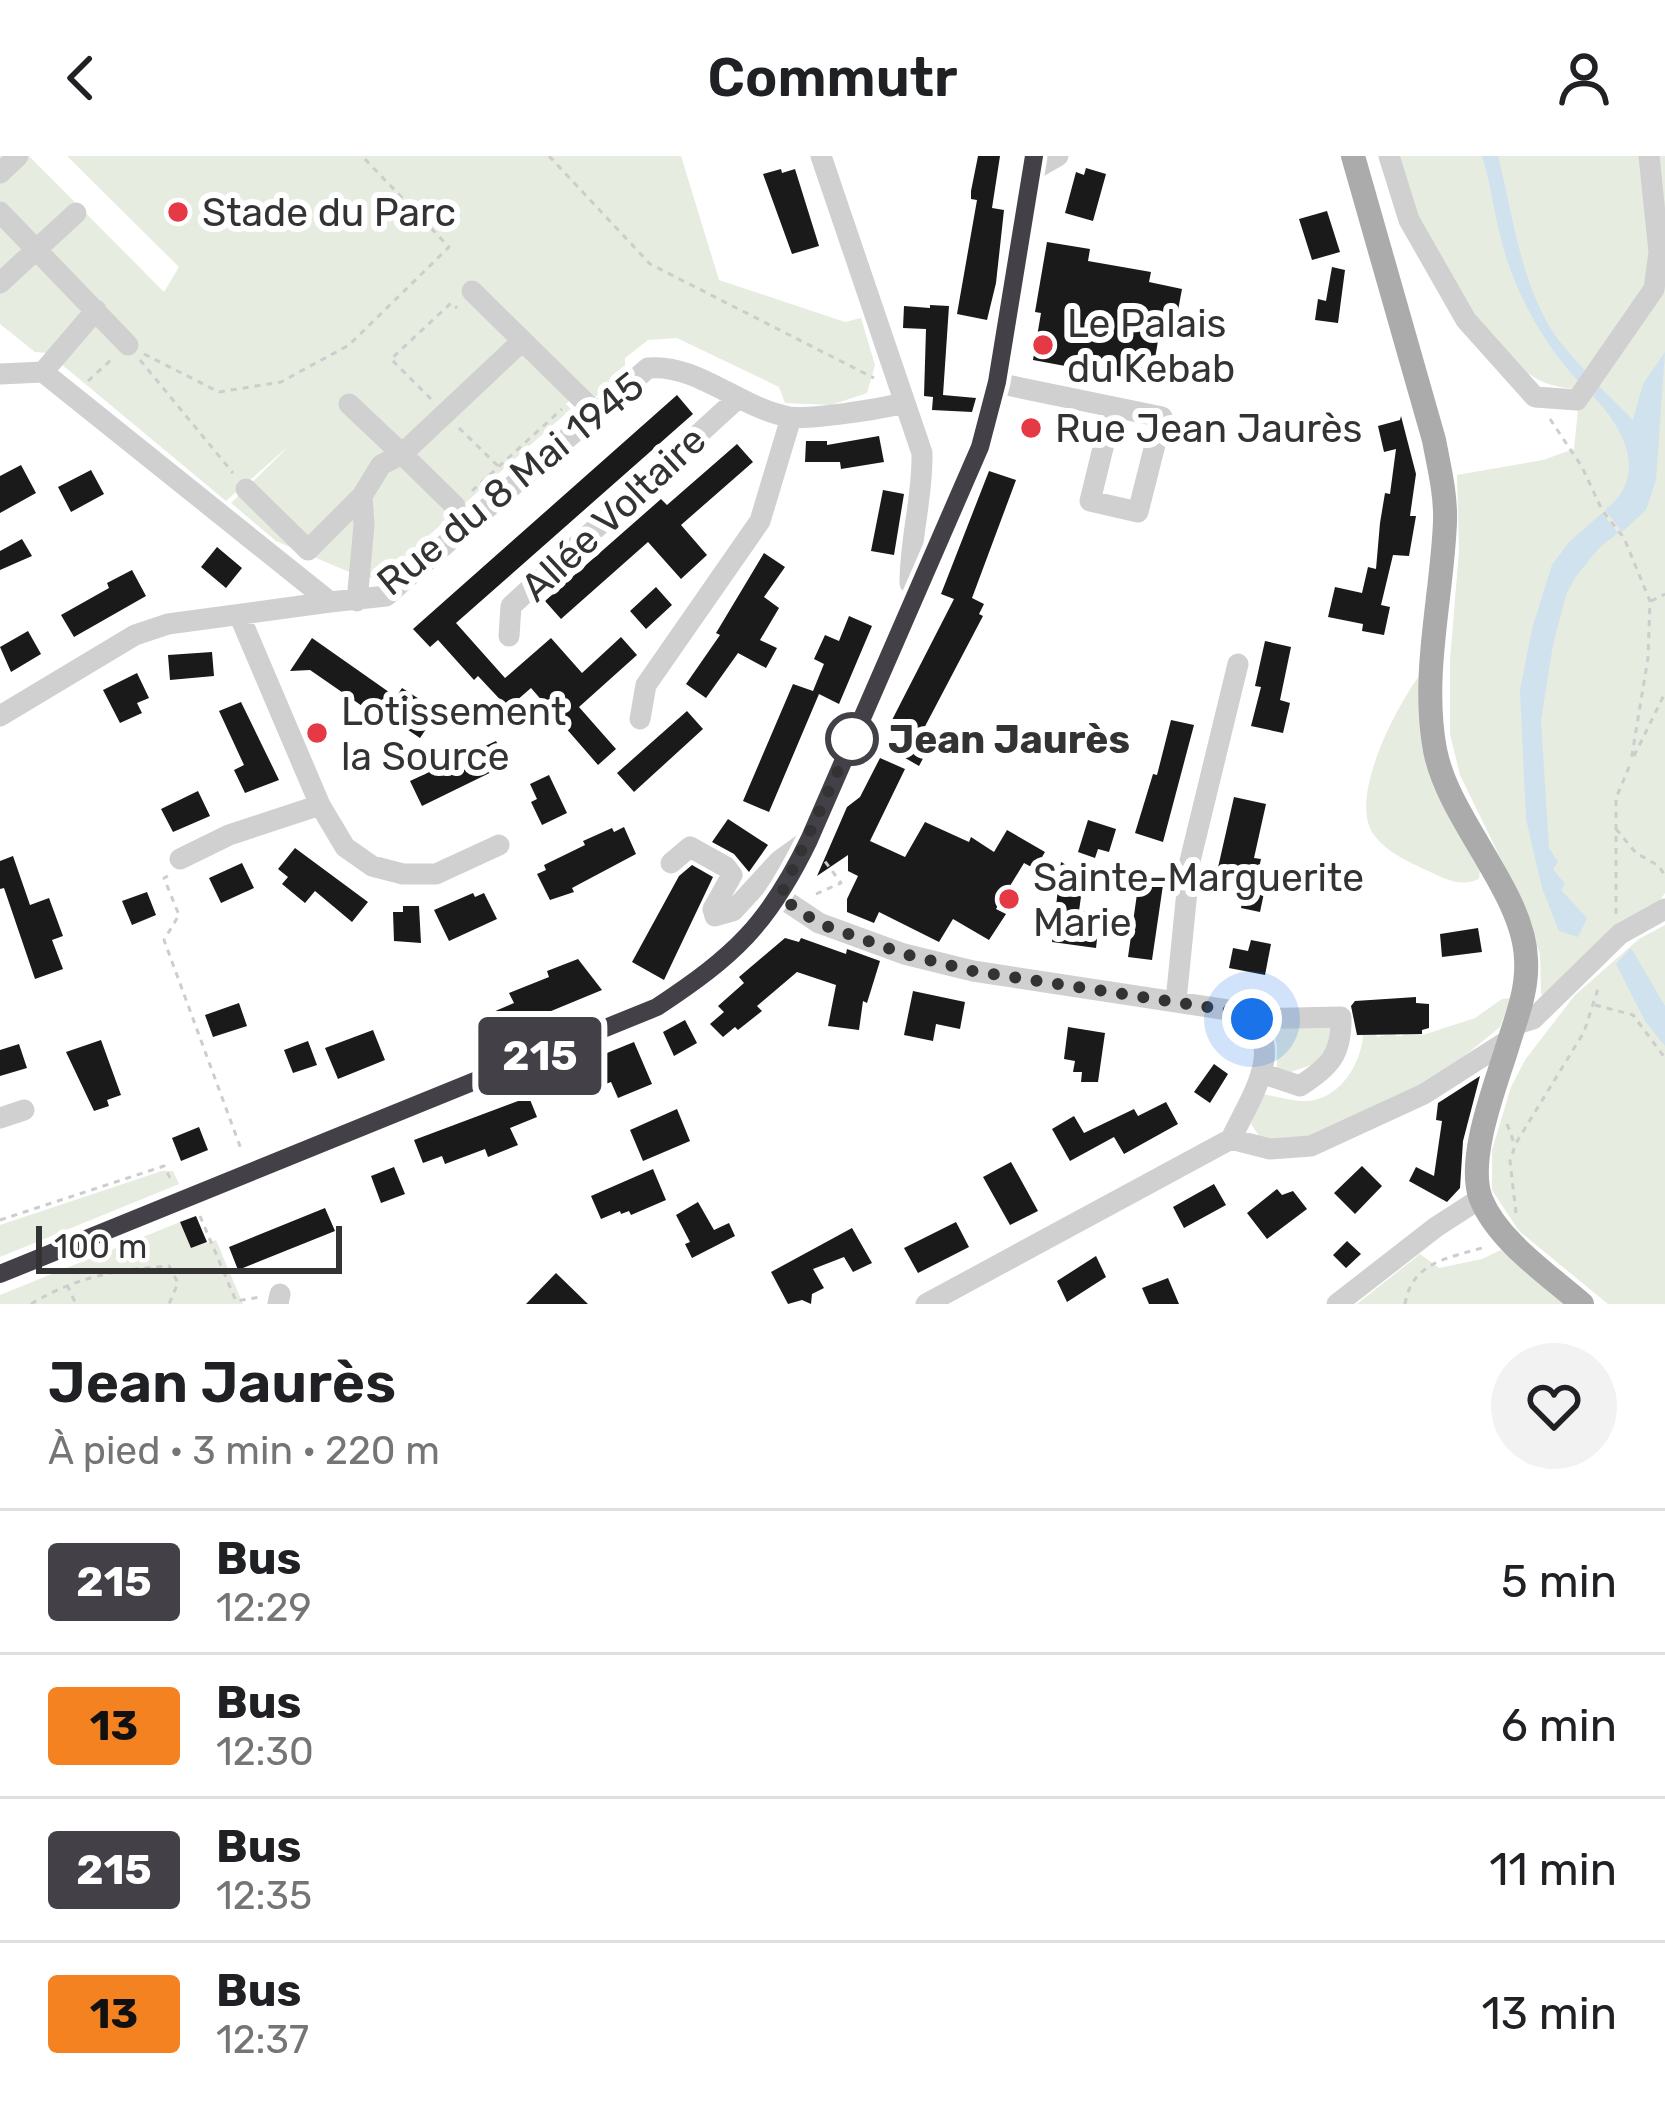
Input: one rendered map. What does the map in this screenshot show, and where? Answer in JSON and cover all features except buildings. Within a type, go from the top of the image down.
[{"type":"main road","points":[[1353,156],[1442,482],[1445,519],[1431,715],[1436,754],[1448,790],[1516,921],[1527,954],[1526,991],[1477,1164],[1480,1198],[1503,1230],[1582,1304]]},
{"type":"main road","points":[[0,1274],[182,1190],[250,1173],[657,1007],[734,952],[816,849],[980,447],[997,382],[1032,164]]},
{"type":"street","points":[[0,173],[18,156]]},
{"type":"street","points":[[821,156],[922,452],[922,486],[910,546],[910,583],[920,591]]},
{"type":"street","points":[[1032,164],[1058,156]]},
{"type":"street","points":[[1389,156],[1409,220],[1466,320],[1535,397],[1577,400],[1654,289],[1659,252],[1649,156]]},
{"type":"street","points":[[0,212],[128,345]]},
{"type":"street","points":[[0,283],[76,213]]},
{"type":"street","points":[[472,291],[596,413]]},
{"type":"street","points":[[0,374],[43,372],[96,310]]},
{"type":"street","points":[[246,489],[308,550],[362,496],[381,465],[402,454],[522,341]]},
{"type":"street","name":"Rue du 8 Mai 1945","points":[[43,372],[330,602],[386,596],[648,368],[668,366],[791,418],[903,403]]},
{"type":"street","points":[[997,382],[1162,417],[1138,512],[1090,502],[1113,407]]},
{"type":"street","name":"Allée Voltaire","points":[[509,636],[511,606],[737,399]]},
{"type":"street","points":[[349,404],[454,506]]},
{"type":"street","points":[[640,719],[646,685],[760,521],[791,418]]},
{"type":"street","points":[[357,601],[362,496]]},
{"type":"street","points":[[0,716],[135,635],[168,624],[330,602]]},
{"type":"street","points":[[240,617],[320,805],[345,847],[372,866],[403,874],[436,874],[499,844]]},
{"type":"street","points":[[1176,1001],[1190,861],[1238,664]]},
{"type":"street","points":[[180,859],[229,836],[320,805]]},
{"type":"street","points":[[670,863],[690,847],[726,867],[732,875],[712,909],[715,916],[733,911],[779,861],[816,849]]},
{"type":"street","points":[[780,897],[818,923],[904,954],[973,971],[1240,1012],[1252,1019],[1265,1038],[1267,1059],[1231,1139],[926,1304]]},
{"type":"street","points":[[1231,1139],[1270,1149],[1311,1146],[1424,1094],[1533,1019],[1620,934],[1665,909]]},
{"type":"street","points":[[1252,1019],[1341,1017],[1342,1042],[1331,1066],[1300,1086],[1261,1073]]},
{"type":"street","points":[[0,1118],[24,1110]]},
{"type":"street","points":[[1337,1304],[1480,1198]]},
{"type":"path","points":[[128,345],[219,392],[281,382],[350,345],[449,247],[362,156]]},
{"type":"path","points":[[548,156],[650,264],[873,377],[903,403]]},
{"type":"path","points":[[74,394],[128,345]]},
{"type":"path","points":[[128,345],[246,489]]},
{"type":"path","points":[[1535,397],[1582,467],[1602,510],[1624,538],[1650,601],[1648,658],[1631,761]]},
{"type":"path","points":[[454,506],[560,413]]},
{"type":"path","points":[[1650,601],[1665,594]]},
{"type":"path","points":[[1620,934],[1616,798],[1665,693]]},
{"type":"path","points":[[1616,828],[1636,853],[1659,866],[1665,876]]},
{"type":"path","points":[[816,849],[841,884],[823,892]]},
{"type":"path","points":[[180,859],[180,869],[164,878],[178,915],[164,940],[250,1173]]},
{"type":"path","points":[[1405,1304],[1423,1267],[1486,1246],[1518,1212],[1510,1161],[1516,1143],[1584,1032],[1600,967],[1592,959]]},
{"type":"path","points":[[1594,1004],[1633,1015],[1665,1058]]},
{"type":"path","points":[[0,1220],[164,1166],[182,1190],[236,1300],[279,1299]]},
{"type":"path","points":[[32,1304],[66,1283],[169,1266],[178,1283],[169,1304]]},
{"type":"path","points":[[66,1283],[76,1304]]},
{"type":"shaded area","points":[[0,156],[29,156],[164,292],[179,267],[67,156],[681,156],[719,280],[845,322],[861,318],[875,365],[867,393],[831,405],[785,403],[779,387],[677,338],[648,340],[625,358],[625,375],[594,398],[579,391],[566,404],[571,409],[390,570],[375,578],[361,577],[276,541],[231,503],[292,443],[226,501],[48,353],[35,352],[0,324]]},
{"type":"shaded area","points":[[1396,156],[1665,156],[1665,893],[1549,998],[1541,994],[1540,954],[1521,900],[1460,775],[1450,734],[1450,660],[1459,551],[1457,475],[1543,460],[1574,449],[1580,390],[1532,376],[1511,360],[1472,315],[1426,240]]},
{"type":"shaded area","points":[[1425,668],[1480,869],[1479,879],[1472,882],[1445,879],[1396,855],[1377,839],[1367,815],[1367,794],[1380,747]]},
{"type":"shaded area","points":[[1665,925],[1665,1304],[1608,1304],[1519,1231],[1492,1190],[1492,1150],[1511,1087],[1525,1060],[1575,995],[1639,939]]},
{"type":"shaded area","points":[[1511,998],[1500,1027],[1441,1075],[1315,1138],[1262,1140],[1251,1124],[1261,1094],[1309,1101],[1331,1093],[1354,1066],[1363,1032],[1376,1032],[1377,1037],[1396,1032],[1396,1036],[1404,1032],[1423,1035],[1475,1018]]},
{"type":"shaded area","points":[[1331,1026],[1333,1043],[1325,1060],[1291,1072],[1277,1069],[1272,1029]]},
{"type":"shaded area","points":[[173,1171],[179,1184],[0,1257],[0,1225]]},
{"type":"shaded area","points":[[180,1222],[191,1248],[216,1240],[243,1304],[0,1304],[0,1295]]},
{"type":"shaded area","points":[[1501,1250],[1569,1304],[1357,1304],[1420,1254],[1439,1268]]},
{"type":"water","points":[[1482,156],[1498,156],[1531,288],[1555,335],[1587,373],[1580,383],[1553,350],[1520,293]]},
{"type":"water","points":[[1665,352],[1656,480],[1646,510],[1622,532],[1605,510],[1627,481],[1626,449],[1611,418],[1588,391],[1594,381],[1633,420],[1643,384]]},
{"type":"water","points":[[1602,513],[1618,533],[1600,547],[1566,595],[1541,720],[1549,848],[1558,862],[1553,869],[1565,884],[1561,890],[1587,918],[1578,937],[1559,931],[1542,888],[1526,819],[1520,690],[1552,565],[1569,542]]},
{"type":"water","points":[[1631,948],[1665,1006],[1665,1046],[1645,1021],[1616,964]]},
{"type":"bus line","name":"215","points":[[0,1274],[657,1007],[734,952],[759,926],[809,840],[980,447],[997,382],[1034,156]]},
{"type":"place","name":"Stade du Parc","points":[[178,212]]},
{"type":"place","name":"Le Palais du Kebab","points":[[1043,345]]},
{"type":"place","name":"Rue Jean Jaurès","points":[[1031,428]]},
{"type":"place","name":"Lotissement la Source","points":[[317,733]]},
{"type":"place","name":"Jean Jaurès","points":[[852,739]]},
{"type":"place","name":"Sainte-Marguerite Marie","points":[[1009,899]]},
{"type":"route","points":[[852,739],[854,736],[780,897],[818,923],[904,954],[973,971],[1240,1012],[1252,1019]]}]
